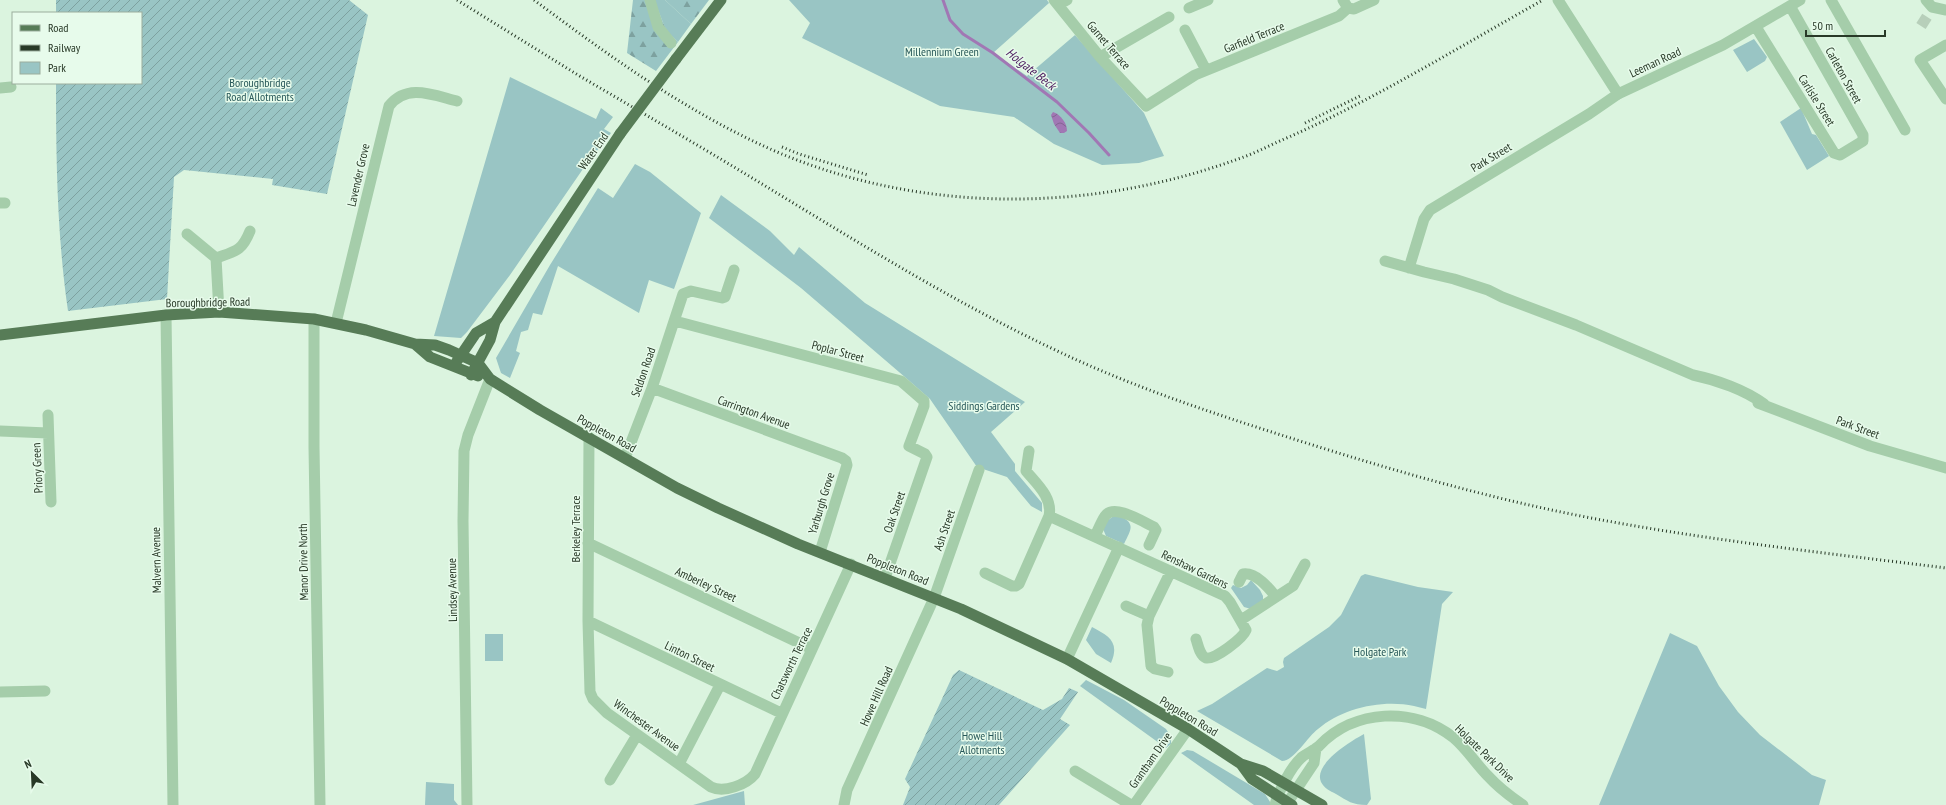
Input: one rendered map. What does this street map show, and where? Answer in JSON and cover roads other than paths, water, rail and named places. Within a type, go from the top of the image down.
[{"type":"main road","name":"Water End","points":[[471,375],[490,340],[495,322],[620,134],[721,0]]},
{"type":"main road","name":"Boroughbridge Road","points":[[0,335],[166,315],[219,312],[314,319],[386,335],[415,344],[435,345],[460,354],[478,363],[490,379]]},
{"type":"main road","name":"Water End","points":[[453,367],[460,354],[476,333],[495,322]]},
{"type":"main road","name":"Boroughbridge Road","points":[[415,344],[430,357],[471,375],[490,379],[540,410]]},
{"type":"main road","name":"Poppleton Road","points":[[540,410],[677,488],[718,508],[820,552],[961,609],[1067,659],[1188,729],[1241,764],[1259,769],[1322,805]]},
{"type":"main road","name":"Poppleton Road","points":[[1241,764],[1252,779],[1276,801],[1289,804]]},
{"type":"street","points":[[650,0],[658,27],[671,43]]},
{"type":"street","points":[[1189,8],[1208,0]]},
{"type":"street","name":"Garfield Terrace","points":[[1146,106],[1195,75],[1339,16],[1346,4],[1354,9],[1374,0]]},
{"type":"street","points":[[1558,0],[1618,94]]},
{"type":"street","points":[[1831,0],[1905,130]]},
{"type":"street","name":"Garnet Terrace","points":[[1060,2],[1100,57],[1146,106]]},
{"type":"street","name":"Leeman Road","points":[[1618,94],[1723,45],[1795,3]]},
{"type":"street","name":"Carleton Street","points":[[1795,3],[1863,136]]},
{"type":"street","points":[[1929,7],[1946,10]]},
{"type":"street","points":[[1100,57],[1169,17]]},
{"type":"street","name":"Carlisle Street","points":[[1756,27],[1834,153],[1840,155],[1863,141],[1863,136]]},
{"type":"street","points":[[1185,30],[1206,70]]},
{"type":"street","points":[[1946,45],[1920,60],[1946,99]]},
{"type":"street","name":"Lavender Grove","points":[[336,323],[389,106],[394,100],[410,92],[426,92],[457,101]]},
{"type":"street","name":"Park Street","points":[[1409,268],[1424,218],[1430,210],[1589,114],[1618,94]]},
{"type":"street","points":[[216,258],[239,250],[245,244],[250,231]]},
{"type":"street","points":[[187,234],[216,258],[219,312]]},
{"type":"street","name":"Park Street","points":[[1385,261],[1424,272],[1437,279],[1502,297],[1576,325],[1693,375],[1710,379],[1757,399],[1764,404],[1870,446],[1946,468]]},
{"type":"street","name":"Seldon Road","points":[[625,458],[652,388],[683,294],[691,291],[722,298],[724,297],[734,270]]},
{"type":"street","name":"Malvern Avenue","points":[[166,315],[173,805]]},
{"type":"street","name":"Manor Drive North","points":[[314,319],[314,447],[320,805]]},
{"type":"street","name":"Poplar Street","points":[[675,321],[905,383],[924,401],[924,406],[909,446],[925,454]]},
{"type":"street","name":"Lindsey Avenue","points":[[467,805],[463,521],[464,451],[468,435],[490,379]]},
{"type":"street","name":"Carrington Avenue","points":[[652,388],[842,458],[846,461]]},
{"type":"street","name":"Priory Green","points":[[48,416],[51,502]]},
{"type":"street","name":"Priory Green","points":[[0,431],[48,433]]},
{"type":"street","name":"Berkeley Terrace","points":[[588,621],[589,438]]},
{"type":"street","points":[[985,573],[1012,586],[1019,584],[1049,516],[1050,510],[1048,502],[1043,492],[1026,471],[1029,451]]},
{"type":"street","name":"Oak Street","points":[[885,578],[926,457],[925,454]]},
{"type":"street","name":"Yarburgh Grove","points":[[820,552],[846,466],[846,461]]},
{"type":"street","name":"Ash Street","points":[[934,598],[979,470]]},
{"type":"street","points":[[1095,536],[1106,515],[1109,512],[1119,510],[1154,527],[1156,530],[1149,545]]},
{"type":"street","name":"Renshaw Gardens","points":[[1049,516],[1225,596],[1243,625]]},
{"type":"street","name":"Amberley Street","points":[[588,543],[812,649]]},
{"type":"street","points":[[1067,659],[1119,547]]},
{"type":"street","name":"Chatsworth Terrace","points":[[755,774],[781,713],[851,564]]},
{"type":"street","points":[[1196,639],[1201,654],[1205,658],[1211,658],[1224,650],[1244,635],[1243,625],[1276,597],[1293,586],[1305,564]]},
{"type":"street","points":[[1168,672],[1155,669],[1149,662],[1147,636],[1149,616],[1171,571]]},
{"type":"street","points":[[1239,582],[1243,574],[1252,575],[1270,589],[1276,597]]},
{"type":"street","name":"Howe Hill Road","points":[[844,805],[847,790],[934,598]]},
{"type":"street","points":[[1126,606],[1149,616]]},
{"type":"street","name":"Linton Street","points":[[588,621],[781,713]]},
{"type":"street","name":"Winchester Avenue","points":[[588,621],[589,682],[593,699],[607,714],[716,789],[721,790],[745,782],[755,774]]},
{"type":"street","points":[[679,764],[720,685]]},
{"type":"street","points":[[0,692],[45,691]]},
{"type":"street","name":"Holgate Park Drive","points":[[1276,801],[1284,783],[1301,758],[1316,748],[1332,733],[1354,721],[1366,718],[1392,716],[1417,719],[1443,731],[1454,738],[1489,777],[1523,805]]},
{"type":"street","name":"Grantham Drive","points":[[1133,805],[1188,729]]},
{"type":"street","points":[[610,780],[637,735]]},
{"type":"street","points":[[1289,804],[1296,790],[1314,763],[1316,748]]},
{"type":"street","points":[[1075,771],[1133,805]]},
{"type":"water","points":[[1053,112],[1059,115],[1065,122],[1067,131],[1064,133],[1060,133],[1054,124],[1051,115]]},
{"type":"waterway","name":"Holgate Beck","points":[[943,0],[950,20],[963,34],[993,53],[1057,102],[1109,155]]},
{"type":"tunnel","points":[[1921,26],[1928,15]]},
{"type":"railway","points":[[457,0],[578,75],[970,307],[1066,355],[1123,380],[1241,422],[1371,463],[1477,493],[1549,510],[1676,533],[1946,568]]},
{"type":"railway","points":[[534,0],[640,76],[695,110],[753,141],[811,165],[871,183],[932,194],[994,199],[1056,198],[1118,190],[1179,178],[1245,157],[1354,106],[1418,72],[1543,0]]},
{"type":"railway","points":[[1305,123],[1360,96]]},
{"type":"railway","points":[[782,147],[799,154],[868,175]]},
{"type":"park label","name":"Millennium Green","points":[[942,51]]},
{"type":"park label","name":"Boroughbridge Road Allotments","points":[[260,89]]},
{"type":"park label","name":"Siddings Gardens","points":[[984,405]]},
{"type":"park label","name":"Holgate Park","points":[[1380,651]]},
{"type":"park label","name":"Howe Hill Allotments","points":[[982,742]]}]
